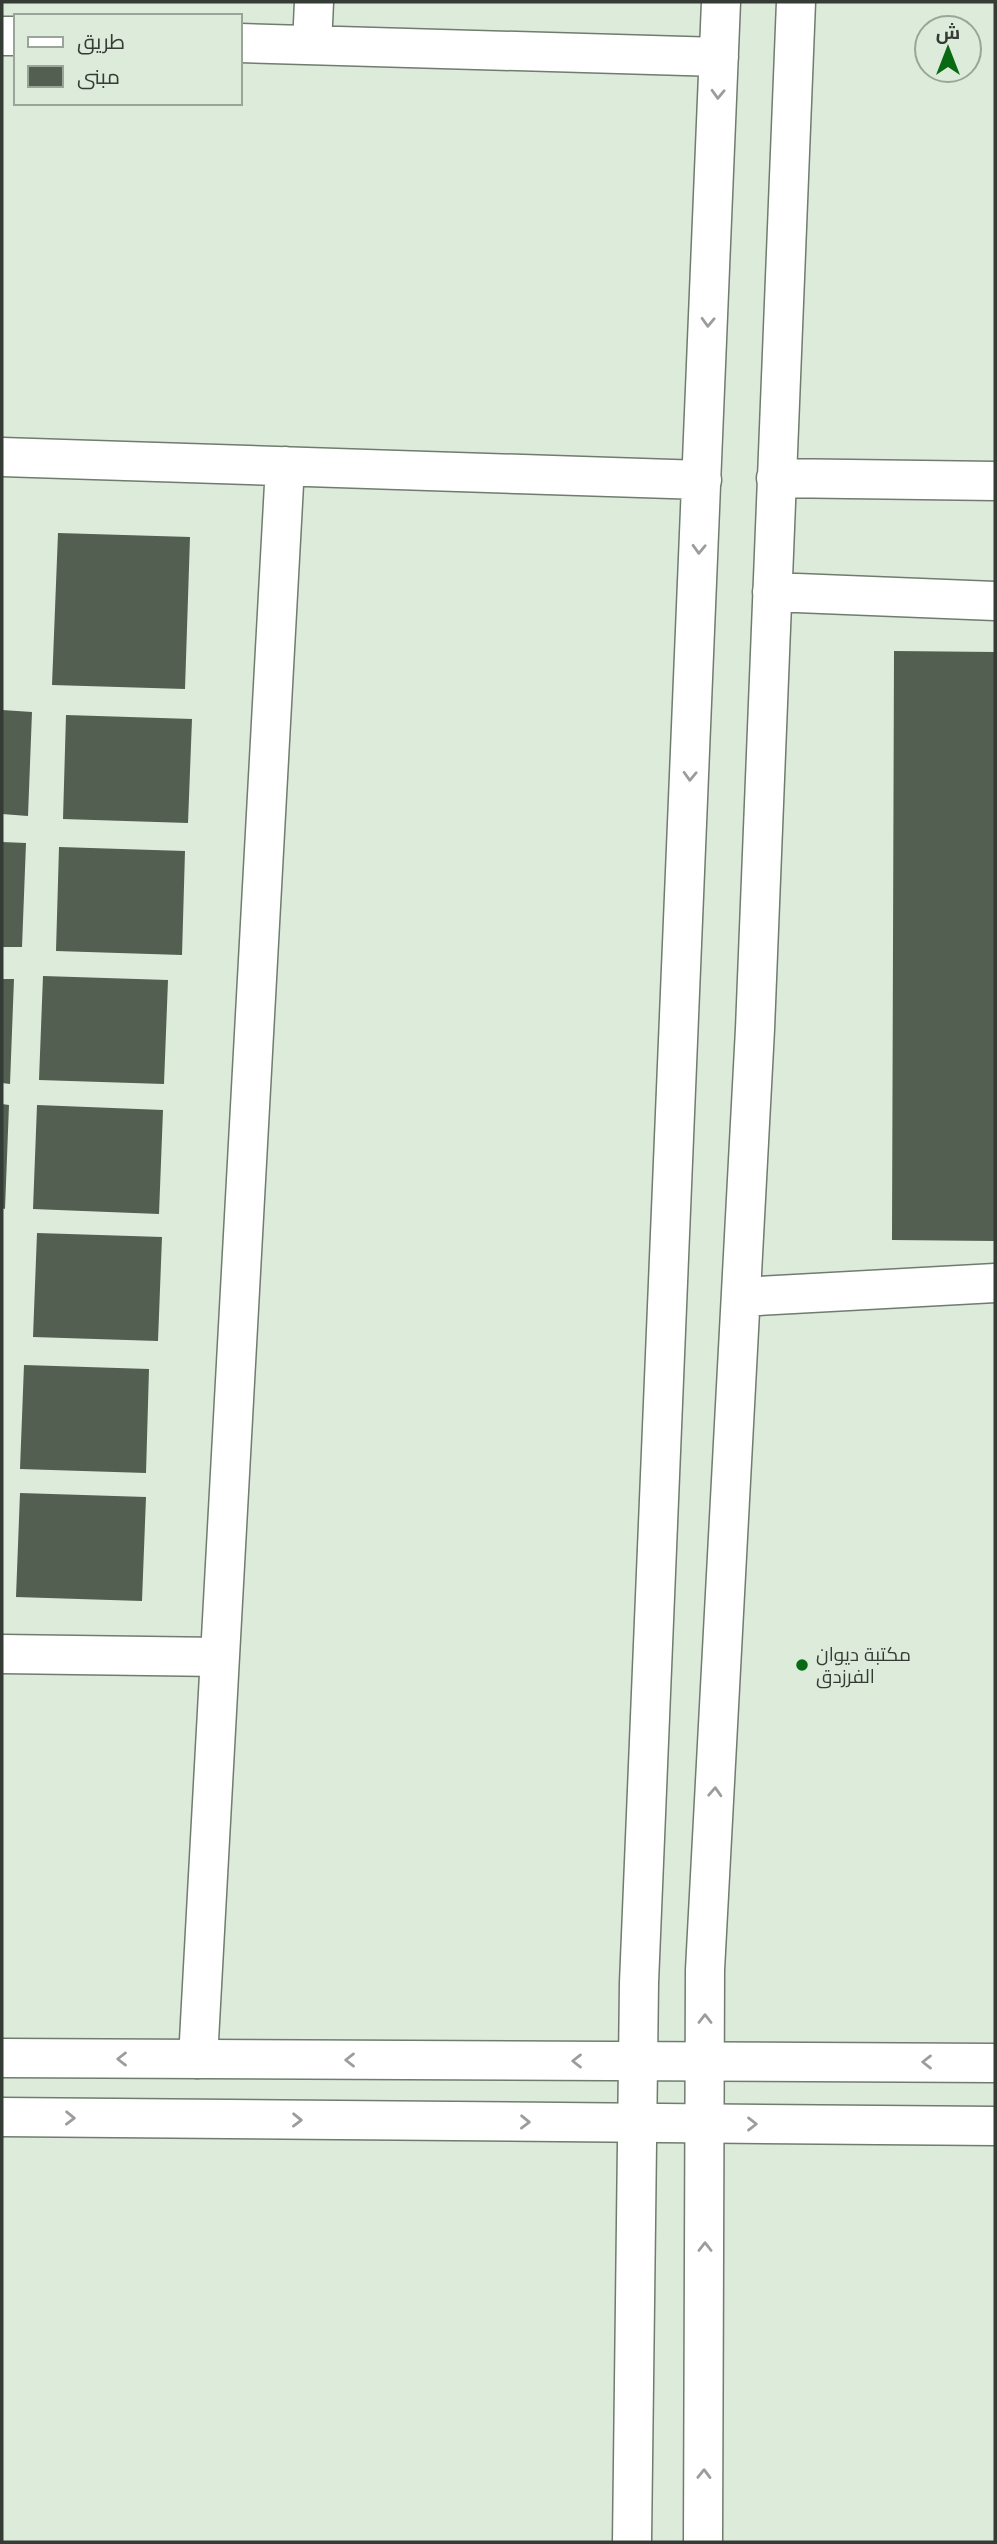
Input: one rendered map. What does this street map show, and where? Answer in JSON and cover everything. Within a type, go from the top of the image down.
[{"type":"street","points":[[312,45],[314,2]]},
{"type":"street","points":[[632,2542],[638,2061],[721,2]]},
{"type":"street","points":[[703,2542],[705,1970],[741,1297],[796,2]]},
{"type":"street","points":[[242,43],[719,57]]},
{"type":"street","points":[[2,457],[702,480]]},
{"type":"street","points":[[198,2059],[285,466]]},
{"type":"street","points":[[776,478],[995,481]]},
{"type":"street","points":[[772,593],[995,601]]},
{"type":"street","points":[[741,1297],[995,1283]]},
{"type":"street","points":[[2,1654],[220,1657]]},
{"type":"street","points":[[2,2058],[995,2063]]},
{"type":"street","points":[[2,2117],[995,2126]]},
{"type":"building","points":[[58,533],[190,537],[185,689],[52,685]]},
{"type":"building","points":[[894,651],[995,652],[995,1241],[892,1240]]},
{"type":"building","points":[[2,710],[32,712],[28,816],[2,814]]},
{"type":"building","points":[[66,715],[192,719],[188,823],[63,819]]},
{"type":"building","points":[[2,842],[26,843],[22,947],[2,947]]},
{"type":"building","points":[[59,847],[185,851],[182,955],[56,951]]},
{"type":"building","points":[[43,976],[168,980],[164,1084],[39,1080]]},
{"type":"building","points":[[2,979],[14,979],[10,1084],[2,1083]]},
{"type":"building","points":[[2,1104],[9,1105],[5,1209],[2,1208]]},
{"type":"building","points":[[37,1105],[163,1110],[159,1214],[33,1209]]},
{"type":"building","points":[[37,1233],[162,1237],[158,1341],[33,1337]]},
{"type":"building","points":[[24,1365],[149,1369],[146,1473],[20,1469]]},
{"type":"building","points":[[20,1493],[146,1497],[142,1601],[16,1597]]},
{"type":"place","name":"مكتبة ديوان الفرزدق","points":[[802,1665]]}]
